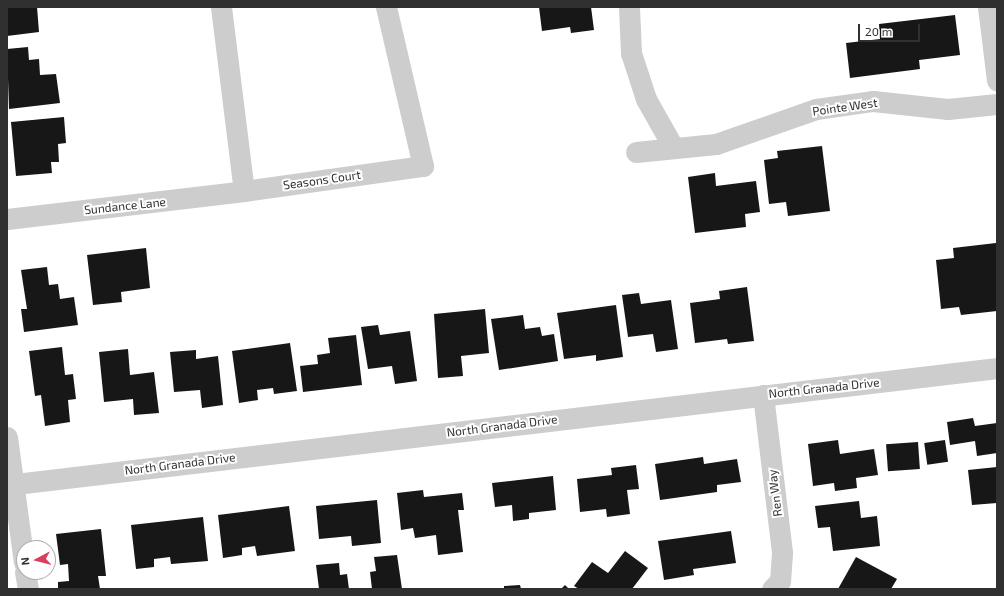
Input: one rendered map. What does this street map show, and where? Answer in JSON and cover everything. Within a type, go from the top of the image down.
[{"type":"street","points":[[221,7],[244,191]]},
{"type":"street","name":"Seasons Court","points":[[244,191],[423,166],[386,7]]},
{"type":"street","points":[[629,7],[632,53],[646,99],[673,148]]},
{"type":"street","points":[[988,7],[997,80]]},
{"type":"street","name":"Pointe West","points":[[636,152],[716,144],[816,109],[873,101],[948,109],[997,104]]},
{"type":"street","name":"Sundance Lane","points":[[7,219],[244,191]]},
{"type":"street","name":"North Granada Drive","points":[[10,484],[763,394],[997,368]]},
{"type":"street","name":"Ren Way","points":[[763,394],[782,553],[780,581],[772,589]]},
{"type":"street","points":[[7,437],[10,484],[20,540]]},
{"type":"building","points":[[7,7],[37,7],[39,32],[7,36]]},
{"type":"building","points":[[539,7],[591,7],[594,30],[571,33],[570,27],[542,31]]},
{"type":"building","points":[[955,15],[960,55],[919,60],[920,69],[850,78],[846,43],[880,39],[879,24]]},
{"type":"building","points":[[28,47],[29,60],[39,59],[40,75],[56,74],[60,103],[9,109],[7,49]]},
{"type":"building","points":[[64,117],[66,143],[58,144],[59,162],[51,162],[52,173],[16,176],[11,122]]},
{"type":"building","points":[[822,146],[830,211],[788,216],[786,202],[769,204],[764,160],[778,158],[777,151]]},
{"type":"building","points":[[715,173],[716,186],[756,181],[760,212],[745,214],[746,227],[695,233],[688,177]]},
{"type":"building","points":[[996,243],[997,311],[961,315],[959,307],[941,309],[936,260],[954,258],[953,248]]},
{"type":"building","points":[[146,248],[150,288],[121,292],[122,302],[93,305],[87,255]]},
{"type":"building","points":[[47,267],[49,285],[58,284],[60,299],[74,297],[78,325],[24,332],[21,309],[27,309],[21,270]]},
{"type":"building","points":[[747,287],[754,341],[728,344],[727,339],[695,343],[690,303],[720,299],[719,291]]},
{"type":"building","points":[[639,293],[641,304],[671,300],[678,349],[656,352],[653,334],[628,337],[622,295]]},
{"type":"building","points":[[616,305],[623,357],[596,361],[596,355],[564,359],[557,313]]},
{"type":"building","points":[[485,309],[489,353],[461,356],[463,376],[438,378],[434,314]]},
{"type":"building","points":[[523,315],[525,329],[540,327],[542,336],[554,334],[558,361],[499,370],[491,319]]},
{"type":"building","points":[[378,325],[380,335],[410,331],[417,381],[395,384],[392,366],[368,369],[361,327]]},
{"type":"building","points":[[356,335],[362,385],[303,392],[300,366],[318,364],[317,355],[330,353],[328,338]]},
{"type":"building","points":[[290,343],[297,391],[274,394],[273,388],[257,390],[258,400],[239,403],[232,351]]},
{"type":"building","points":[[62,347],[65,375],[73,374],[76,399],[68,400],[70,422],[45,426],[41,395],[35,396],[29,351]]},
{"type":"building","points":[[128,349],[130,375],[154,372],[159,413],[134,415],[133,399],[104,402],[99,352]]},
{"type":"building","points":[[196,350],[196,359],[218,356],[223,405],[202,408],[200,390],[174,392],[170,352]]},
{"type":"building","points":[[973,418],[975,426],[997,423],[997,453],[977,456],[975,441],[950,445],[947,422]]},
{"type":"building","points":[[838,440],[840,454],[874,449],[878,475],[856,478],[857,488],[835,491],[834,483],[813,486],[808,444]]},
{"type":"building","points":[[945,440],[948,462],[927,465],[924,443]]},
{"type":"building","points":[[918,442],[920,469],[888,471],[886,444]]},
{"type":"building","points":[[703,457],[704,464],[737,459],[741,482],[717,485],[717,492],[660,500],[655,464]]},
{"type":"building","points":[[636,465],[639,489],[627,490],[630,514],[607,517],[606,509],[580,512],[577,479],[612,475],[611,468]]},
{"type":"building","points":[[997,467],[997,503],[972,505],[968,470]]},
{"type":"building","points":[[553,476],[556,510],[529,513],[529,519],[513,521],[512,505],[495,507],[492,483]]},
{"type":"building","points":[[423,490],[424,497],[462,493],[464,510],[458,510],[463,552],[438,555],[436,535],[415,538],[413,528],[401,530],[397,493]]},
{"type":"building","points":[[377,500],[381,543],[352,546],[351,536],[319,539],[316,506]]},
{"type":"building","points":[[859,501],[861,518],[877,516],[880,546],[833,551],[830,527],[818,528],[815,506]]},
{"type":"building","points":[[289,506],[295,551],[257,556],[255,546],[242,548],[242,555],[223,558],[218,515]]},
{"type":"building","points":[[203,517],[208,561],[171,564],[170,557],[154,559],[154,567],[136,569],[131,525]]},
{"type":"building","points":[[101,529],[106,576],[98,576],[100,589],[58,589],[58,582],[69,581],[68,564],[60,565],[56,534]]},
{"type":"building","points":[[731,531],[736,563],[693,569],[694,575],[664,580],[658,541]]},
{"type":"building","points":[[625,551],[648,568],[632,589],[579,589],[574,586],[592,562],[608,573]]},
{"type":"building","points":[[397,555],[402,589],[372,589],[370,572],[376,571],[374,557]]},
{"type":"building","points":[[856,557],[897,579],[891,589],[838,589]]},
{"type":"building","points":[[339,563],[340,575],[347,574],[349,589],[319,589],[316,565]]},
{"type":"building","points":[[520,585],[521,589],[504,589],[504,586]]},
{"type":"building","points":[[565,585],[569,589],[561,589]]}]
